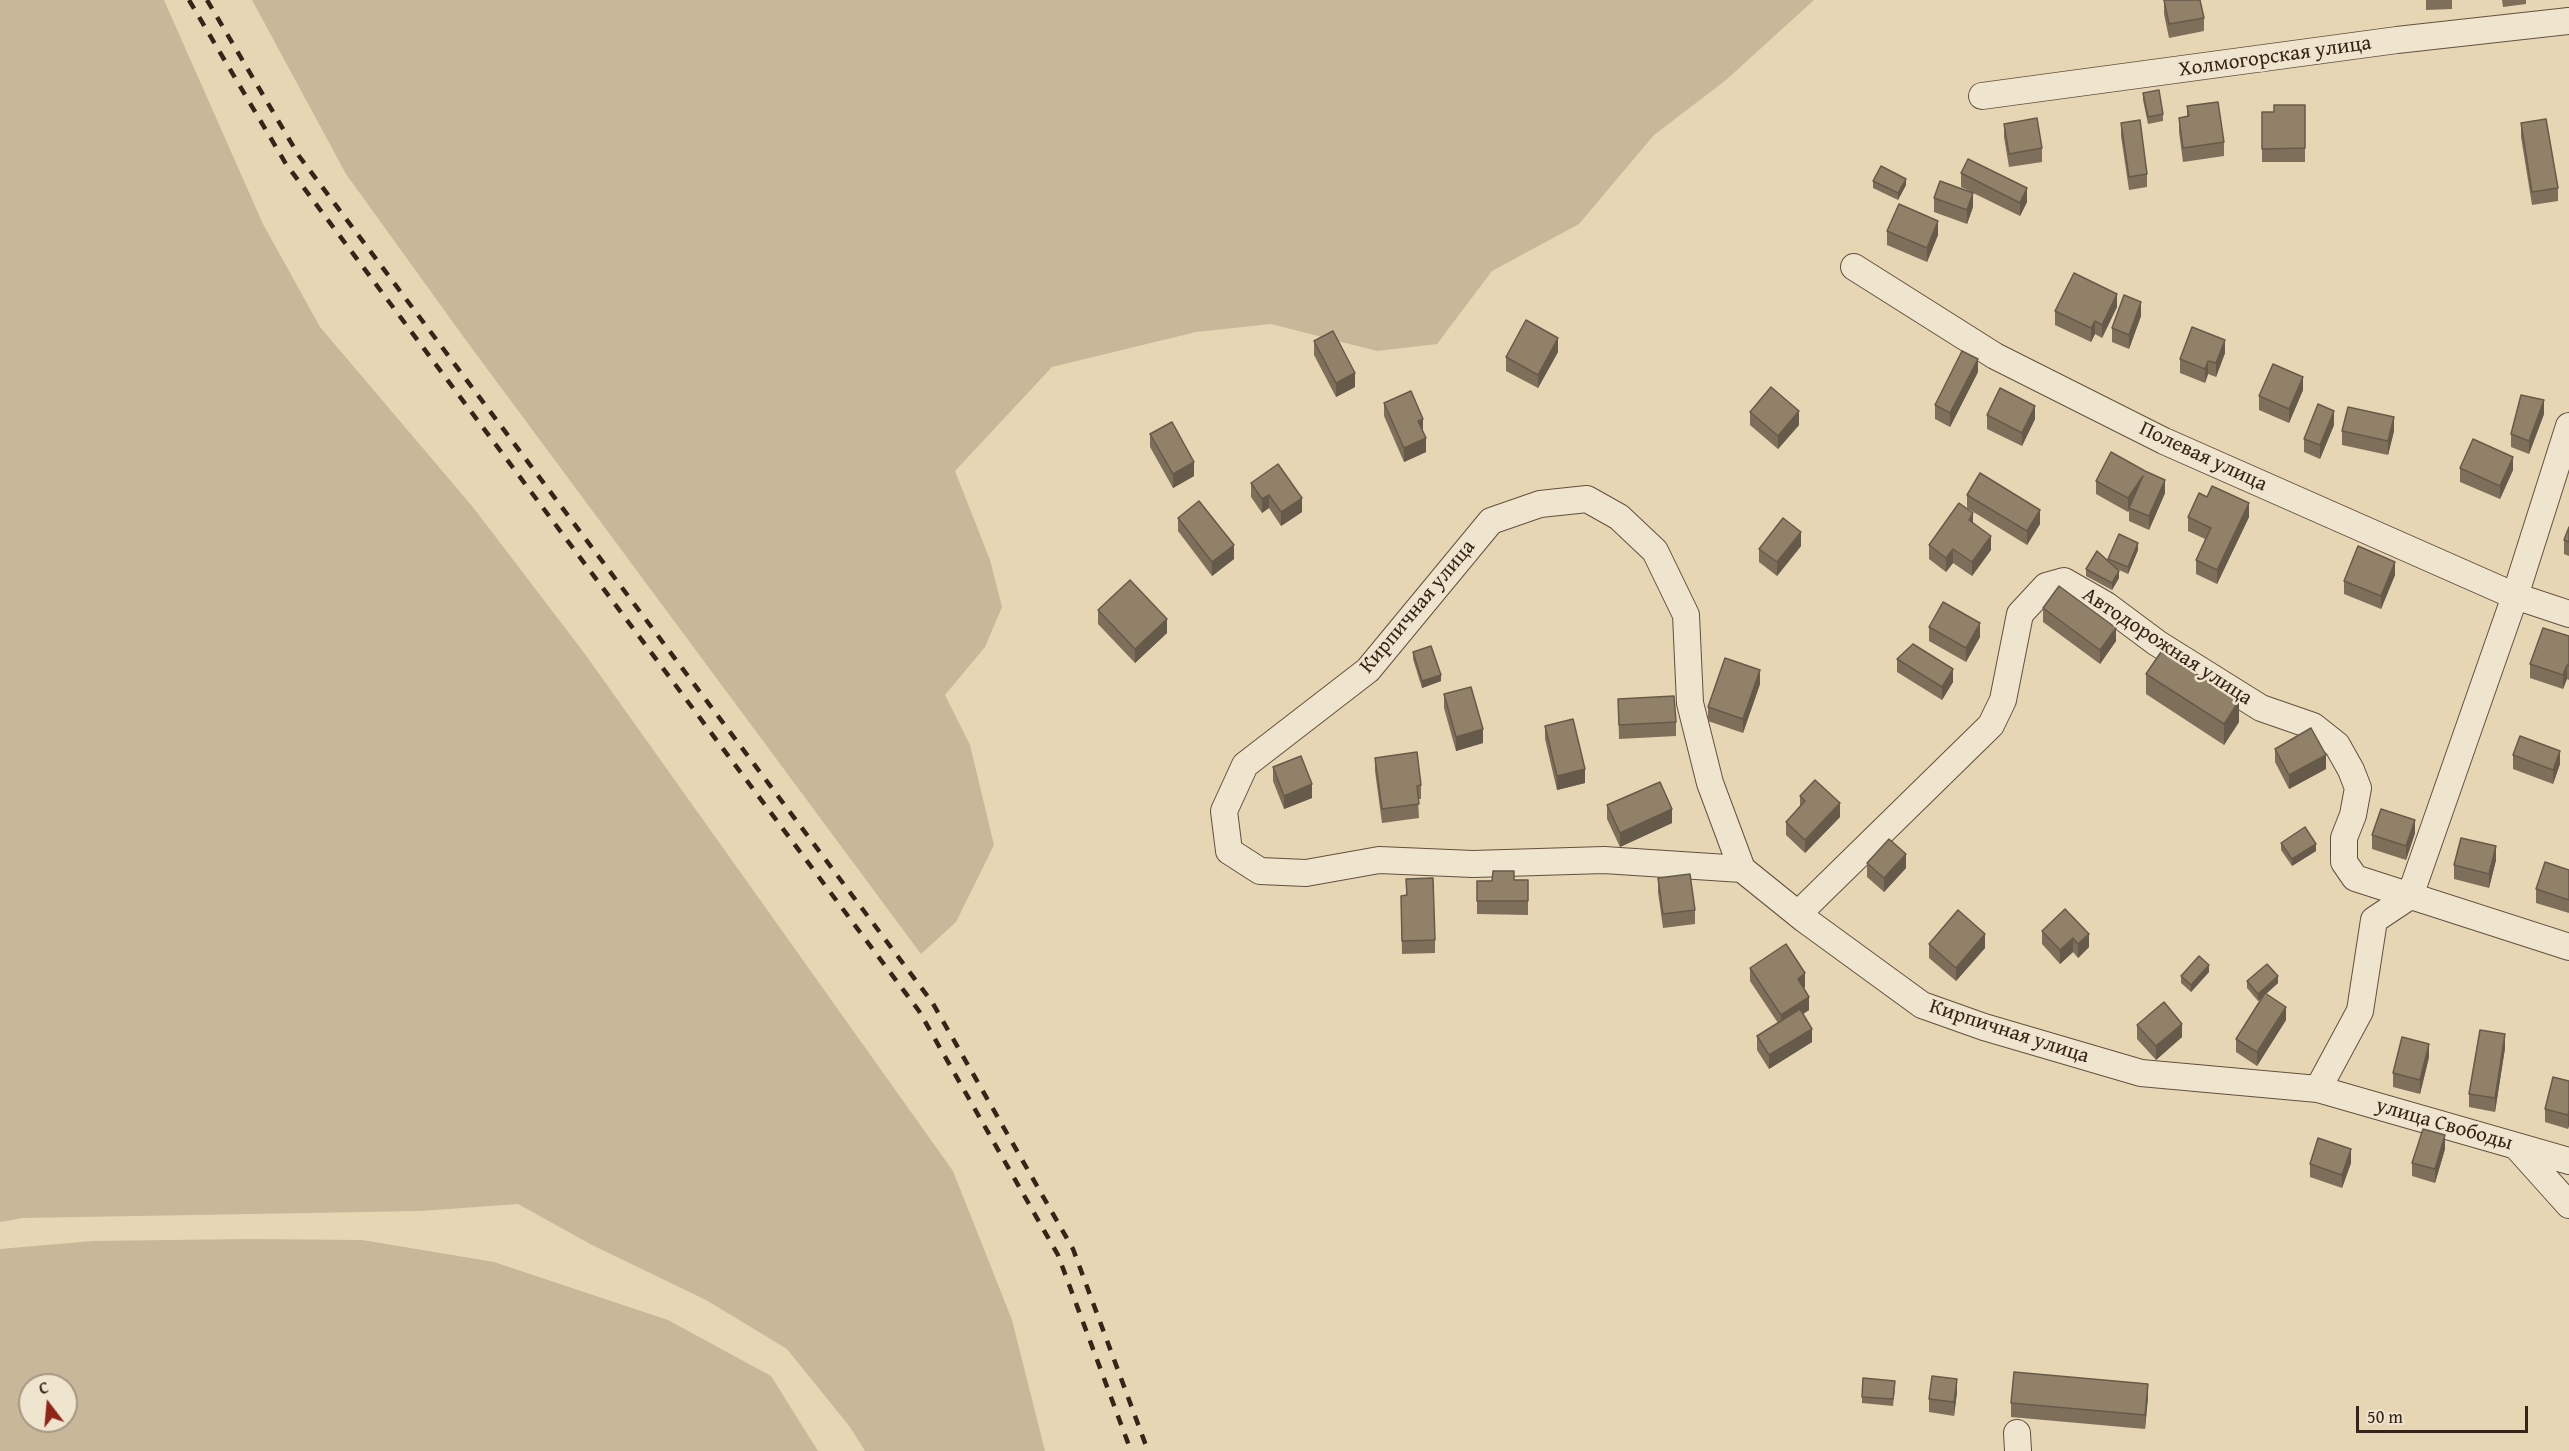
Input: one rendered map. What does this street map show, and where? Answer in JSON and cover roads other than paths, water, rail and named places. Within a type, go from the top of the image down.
[{"type":"street","name":"Холмогорская улица","points":[[1982,96],[2397,40],[2569,21]]},
{"type":"street","name":"Полевая улица","points":[[1854,267],[1995,356],[2164,441],[2515,596],[2569,614]]},
{"type":"street","points":[[2318,1089],[2360,1011],[2374,920],[2410,896],[2515,596],[2569,426]]},
{"type":"street","name":"Кирпичная улица","points":[[1742,869],[1604,860],[1473,864],[1379,860],[1306,873],[1260,871],[1229,851],[1224,811],[1245,765],[1368,670],[1491,521],[1540,504],[1587,499],[1619,517],[1655,551],[1686,615],[1690,703],[1710,783],[1742,869],[1798,914],[1922,1005],[1984,1027],[2140,1073],[2318,1089]]},
{"type":"street","name":"Автодорожная улица","points":[[1798,914],[1991,725],[2003,700],[2020,614],[2046,586],[2064,581],[2106,605],[2157,643],[2261,708],[2313,726],[2337,745],[2358,788],[2353,815],[2344,838],[2344,862],[2355,878],[2569,947]]},
{"type":"street","name":"улица Свободы","points":[[2318,1089],[2569,1161]]},
{"type":"street","points":[[2516,1146],[2569,1205]]},
{"type":"railway","points":[[189,0],[286,164],[919,1011],[1058,1255],[1131,1451]]},
{"type":"railway","points":[[207,0],[299,156],[932,1002],[1073,1249],[1148,1451]]}]
